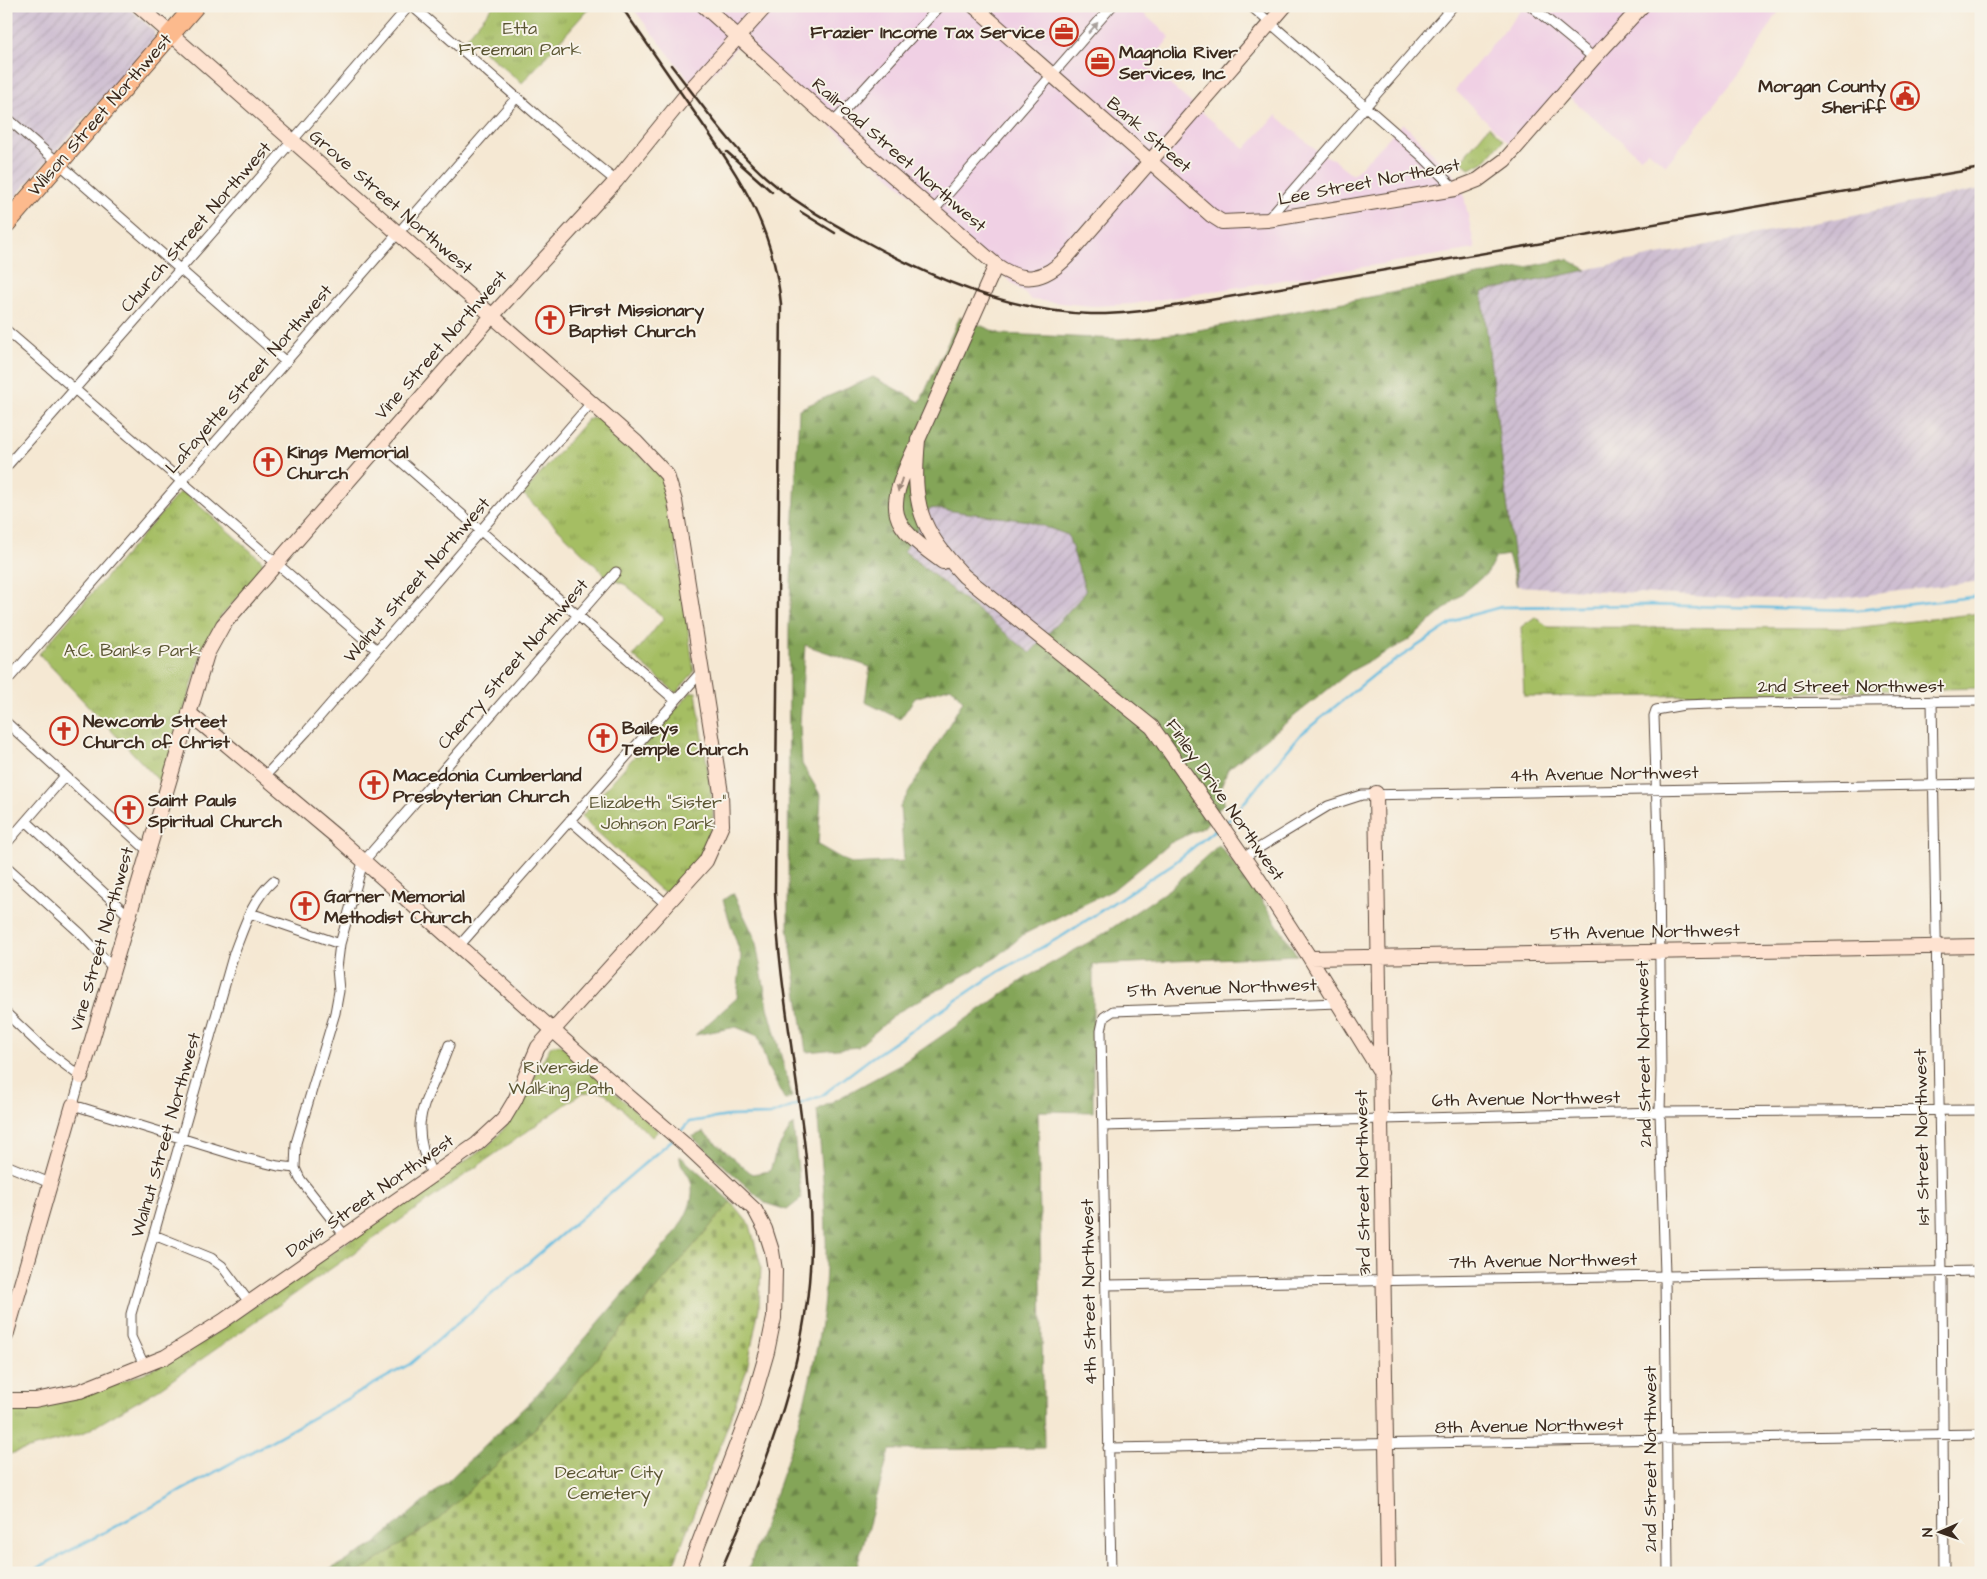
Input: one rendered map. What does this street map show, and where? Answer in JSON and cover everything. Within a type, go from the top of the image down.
[{"type":"highway","name":"Wilson Street Northwest","points":[[6,224],[195,6]]},
{"type":"street","name":"Grove Street Northwest","points":[[139,6],[399,232],[592,403],[660,466],[671,485],[721,793],[722,825],[706,861],[666,904]]},
{"type":"street","points":[[410,6],[616,181]]},
{"type":"street","name":"Church Street Northwest","points":[[6,467],[265,174],[291,140],[410,6]]},
{"type":"street","name":"Railroad Street Northwest","points":[[704,6],[996,265],[1008,273],[1025,277],[1038,276],[1058,266],[1285,6]]},
{"type":"street","name":"Vine Street Northwest","points":[[81,1077],[189,713],[212,644],[238,607],[492,316],[616,181],[688,91],[766,6]]},
{"type":"street","points":[[833,122],[940,6]]},
{"type":"street","name":"Bank Street","points":[[974,6],[1222,222],[1267,220]]},
{"type":"street","points":[[934,210],[1112,6]]},
{"type":"street","points":[[1251,6],[1366,107],[1455,189]]},
{"type":"street","points":[[1267,220],[1454,6]]},
{"type":"street","points":[[1531,6],[1594,58]]},
{"type":"street","name":"Lee Street Northeast","points":[[1267,220],[1455,189],[1483,177],[1505,160],[1642,6]]},
{"type":"street","name":"Lafayette Street Northwest","points":[[6,682],[517,97]]},
{"type":"street","points":[[6,117],[286,362]]},
{"type":"street","name":"Finley Drive Northwest","points":[[996,265],[899,485],[895,508],[902,528],[917,543],[964,576],[1152,727],[1244,858],[1310,958],[1381,1073]]},
{"type":"street","points":[[6,330],[377,650]]},
{"type":"street","name":"Walnut Street Northwest","points":[[265,776],[592,403]]},
{"type":"street","name":"Finley Drive Northwest","points":[[918,440],[916,467],[919,509],[932,539],[964,576]]},
{"type":"street","points":[[381,444],[576,616],[675,700]]},
{"type":"street","name":"Cherry Street Northwest","points":[[295,1168],[294,1155],[300,1127],[335,1013],[339,990],[337,968],[340,944],[363,862],[616,572]]},
{"type":"street","points":[[459,946],[701,672]]},
{"type":"street","name":"1st Street Northwest","points":[[1932,701],[1937,1110],[1942,1272],[1944,1573]]},
{"type":"street","name":"2nd Street Northwest","points":[[1668,1573],[1665,1275],[1660,1112],[1660,950],[1654,716],[1656,710],[1739,703],[1981,701]]},
{"type":"street","points":[[189,713],[265,776],[664,1126],[755,1210],[765,1229],[772,1250],[776,1292],[774,1318],[767,1352],[751,1407],[692,1570]]},
{"type":"street","points":[[6,722],[148,851]]},
{"type":"street","points":[[6,844],[65,776]]},
{"type":"street","name":"4th Avenue Northwest","points":[[1244,858],[1328,806],[1341,800],[1376,793],[1562,792],[1656,788],[1981,784]]},
{"type":"street","name":"3rd Street Northwest","points":[[1376,793],[1388,1573]]},
{"type":"street","points":[[570,820],[666,904]]},
{"type":"street","points":[[26,821],[128,915]]},
{"type":"street","points":[[6,866],[80,933],[114,968]]},
{"type":"street","name":"Walnut Street Northwest","points":[[145,1367],[131,1337],[129,1327],[131,1314],[234,953],[250,913],[263,890],[273,881]]},
{"type":"street","name":"Davis Street Northwest","points":[[6,1400],[35,1400],[102,1384],[145,1367],[185,1346],[478,1144],[503,1120],[515,1100],[532,1058],[554,1030],[666,904]]},
{"type":"street","points":[[250,913],[340,944]]},
{"type":"street","name":"5th Avenue Northwest","points":[[1310,958],[1660,950],[1981,946]]},
{"type":"street","name":"5th Avenue Northwest","points":[[1108,1012],[1338,1003]]},
{"type":"street","name":"4th Street Northwest","points":[[1108,1012],[1102,1024],[1111,1573]]},
{"type":"street","points":[[6,1013],[43,1048],[81,1077],[9,1316],[6,1336]]},
{"type":"street","points":[[432,1174],[422,1152],[419,1134],[421,1113],[449,1045]]},
{"type":"street","points":[[73,1105],[182,1139],[278,1166],[295,1168],[300,1179],[345,1236]]},
{"type":"street","name":"6th Avenue Northwest","points":[[1103,1126],[1660,1112],[1981,1110]]},
{"type":"street","points":[[6,1166],[50,1183]]},
{"type":"street","points":[[154,1235],[211,1258],[222,1266],[249,1302]]},
{"type":"street","name":"7th Avenue Northwest","points":[[1106,1285],[1981,1271]]},
{"type":"street","name":"8th Avenue Northwest","points":[[1108,1448],[1981,1434]]},
{"type":"shaded area","points":[[6,6],[127,6],[154,31],[155,39],[6,207]]},
{"type":"shaded area","points":[[631,6],[1135,6],[1170,37],[1148,66],[1245,149],[1276,115],[1319,153],[1333,159],[1353,175],[1403,123],[1461,182],[1475,249],[1133,304],[1092,306],[1032,300],[738,45],[697,90]]},
{"type":"shaded area","points":[[1518,6],[1782,6],[1746,65],[1666,165],[1648,151],[1640,157],[1561,90],[1512,146],[1455,90],[1521,10]]},
{"type":"shaded area","points":[[1981,189],[1981,581],[1826,600],[1727,598],[1517,586],[1482,291]]},
{"type":"shaded area","points":[[930,508],[1029,521],[1068,535],[1086,592],[1030,653],[904,551]]},
{"type":"green space","name":"Etta Freeman Park","points":[[493,6],[591,6],[522,83],[467,37]]},
{"type":"green space","points":[[1489,126],[1503,140],[1485,161],[1470,169],[1461,161]]},
{"type":"green space","points":[[1567,259],[1587,270],[1482,292],[1517,586],[1508,555],[1496,557],[1488,572],[1407,641],[1351,671],[1228,769],[1221,786],[1224,803],[1204,827],[1170,843],[1113,890],[1024,934],[997,957],[898,1012],[858,1047],[806,1052],[788,927],[789,626],[799,409],[873,377],[920,402],[960,317],[1001,334],[1120,339],[1183,333]],"holes":[[[930,508],[1029,521],[1068,535],[1086,592],[1030,653],[904,551]],[[805,645],[870,667],[865,702],[900,719],[915,698],[951,687],[963,701],[900,807],[904,861],[851,864],[818,845],[821,796],[802,764],[800,724]]]},
{"type":"green space","points":[[597,416],[655,468],[668,488],[694,672],[676,693],[633,656],[664,618],[626,585],[606,576],[523,494],[588,419]]},
{"type":"green space","name":"A.C. Banks Park","points":[[179,493],[185,493],[262,561],[264,568],[221,616],[203,648],[162,784],[39,654]]},
{"type":"green space","points":[[1981,613],[1981,688],[1612,697],[1524,696],[1521,627],[1535,617],[1549,627],[1854,628]]},
{"type":"green space","name":"Elizabeth \"Sister\" Johnson Park","points":[[691,692],[696,692],[713,805],[713,824],[701,856],[668,893],[660,890],[581,817]]},
{"type":"green space","points":[[1219,845],[1255,890],[1297,955],[1093,965],[1093,1112],[1038,1111],[1044,1448],[890,1450],[855,1573],[747,1573],[784,1469],[806,1397],[821,1325],[825,1288],[826,1244],[817,1110],[898,1066],[1027,977],[1100,936],[1168,890]]},
{"type":"green space","points":[[733,893],[755,938],[768,1007],[792,1097],[785,1100],[768,1068],[758,1036],[736,1027],[695,1035],[737,998],[741,956],[723,900]]},
{"type":"green space","name":"Riverside Walking Path","points":[[560,1044],[658,1131],[652,1137],[605,1093],[596,1091],[582,1093],[159,1389],[82,1434],[6,1455],[6,1409],[54,1401],[100,1389],[144,1373],[188,1352],[489,1145],[517,1110],[551,1046]]},
{"type":"green space","points":[[793,1124],[801,1199],[787,1210],[765,1203],[692,1137],[703,1132],[752,1174],[770,1171],[776,1152]]},
{"type":"green space","points":[[680,1156],[731,1202],[543,1421],[438,1520],[358,1573],[324,1573],[372,1546],[449,1480],[533,1399],[673,1236],[688,1210],[692,1196],[691,1181],[681,1163]]},
{"type":"green space","name":"Decatur City Cemetery","points":[[731,1202],[750,1225],[761,1266],[759,1308],[747,1369],[725,1433],[671,1571],[672,1573],[358,1573],[438,1520],[543,1421]]},
{"type":"waterway","points":[[1226,822],[1300,735],[1379,671],[1460,618],[1501,607],[1645,605],[1859,610],[1981,596]]},
{"type":"waterway","points":[[679,1133],[689,1122],[729,1116],[770,1115],[821,1096],[871,1058],[998,972],[1064,935],[1174,863],[1217,828]]},
{"type":"waterway","points":[[28,1573],[410,1364],[672,1140]]},
{"type":"railway","points":[[621,6],[742,184],[763,228],[771,251],[781,304],[775,891],[782,978],[800,1106],[809,1193],[811,1236],[809,1280],[804,1324],[795,1367],[783,1409],[754,1491],[720,1573]]},
{"type":"railway","points":[[671,65],[746,158],[775,185],[805,207],[886,253],[942,279],[1000,299],[1060,312],[1104,314],[1193,303],[1981,168]]},
{"type":"railway","points":[[727,152],[772,192]]},
{"type":"railway","points":[[801,212],[835,233]]},
{"type":"place","name":"Frazier Income Tax Service","points":[[1064,32]]},
{"type":"place","name":"Magnolia River Services, Inc","points":[[1100,62]]},
{"type":"place","name":"Morgan County Sheriff","points":[[1905,96]]},
{"type":"place","name":"First Missionary Baptist Church","points":[[550,320]]},
{"type":"place","name":"Kings Memorial Church","points":[[268,462]]},
{"type":"place","name":"Newcomb Street Church of Christ","points":[[64,731]]},
{"type":"place","name":"Baileys Temple Church","points":[[603,738]]},
{"type":"place","name":"Macedonia Cumberland Presbyterian Church","points":[[374,785]]},
{"type":"place","name":"Saint Pauls Spiritual Church","points":[[129,810]]},
{"type":"place","name":"Garner Memorial Methodist Church","points":[[305,906]]}]
